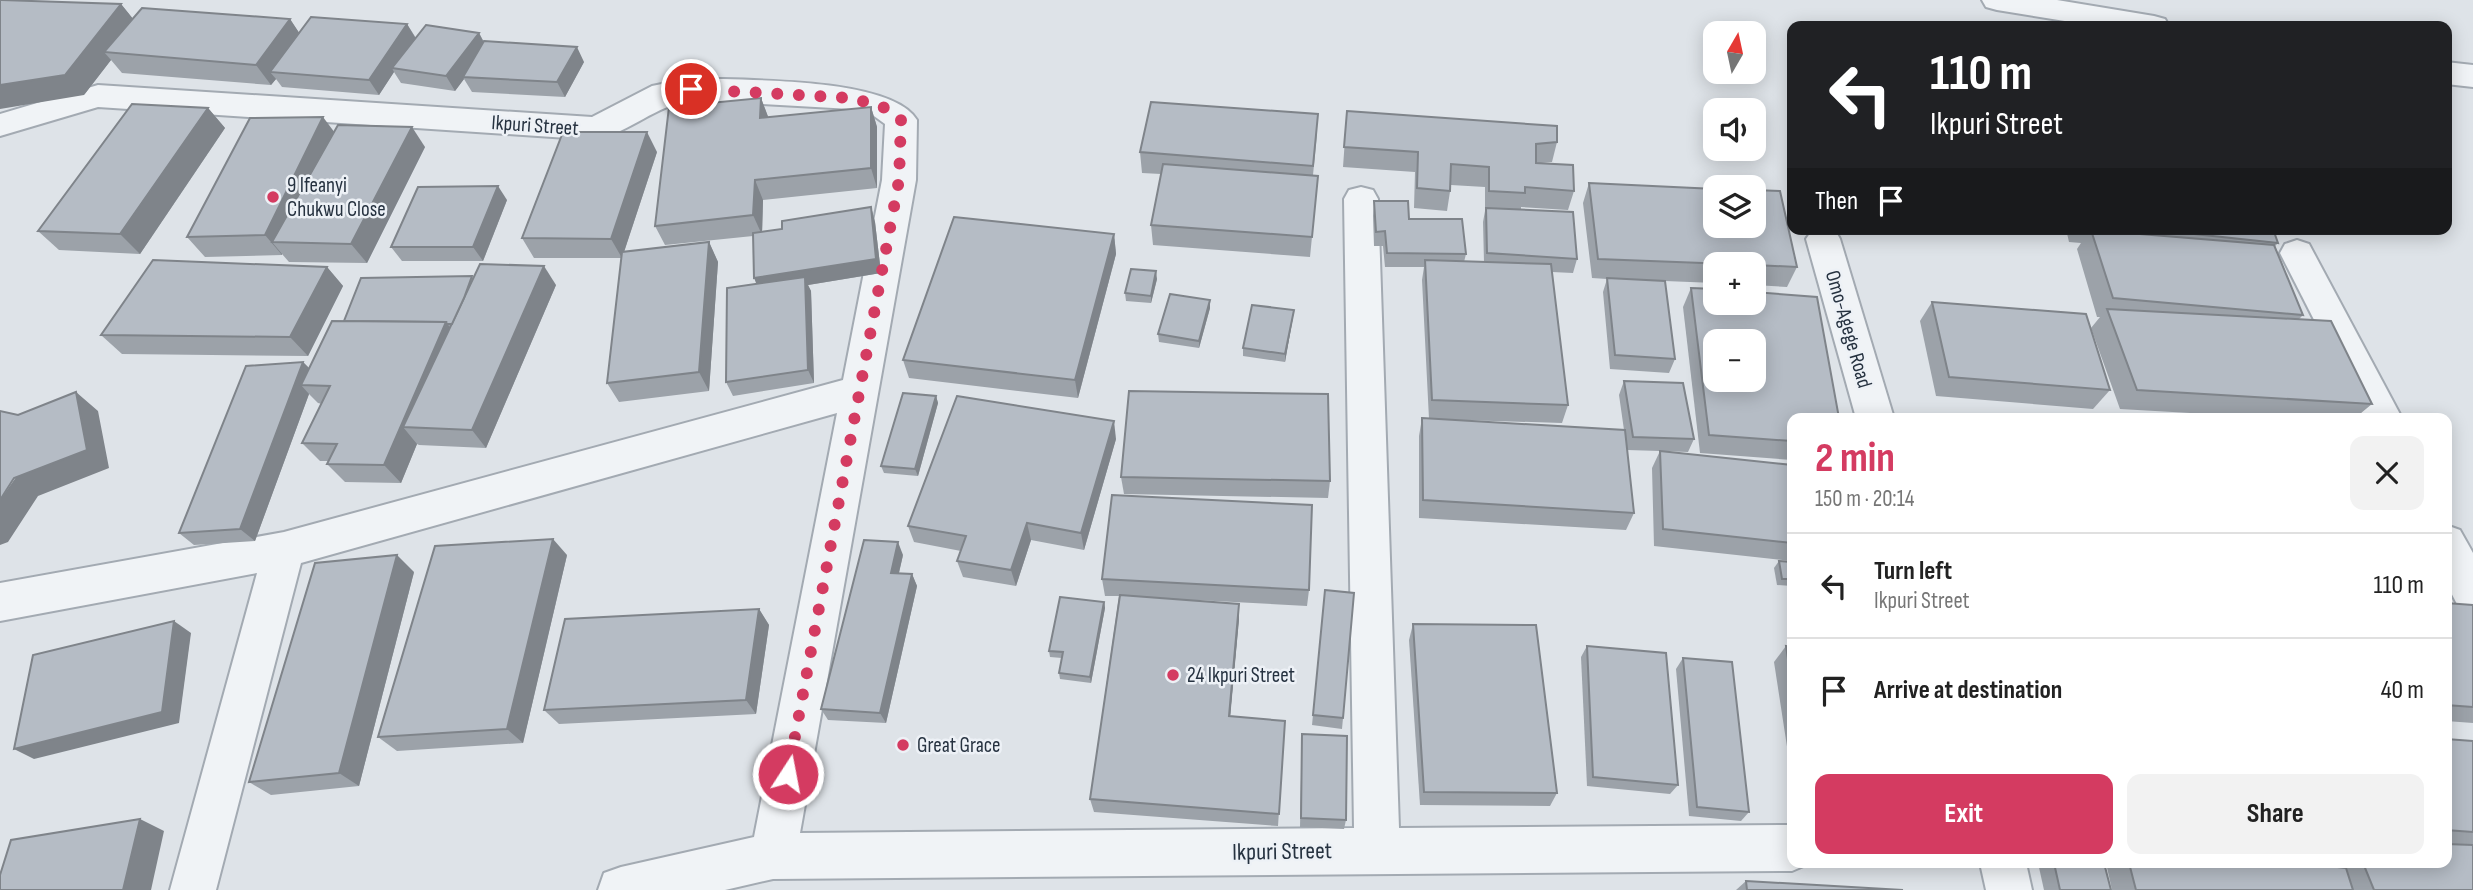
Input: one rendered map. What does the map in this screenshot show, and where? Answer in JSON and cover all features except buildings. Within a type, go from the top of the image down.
[{"type":"street","points":[[1997,0],[2124,21]]},
{"type":"street","points":[[2452,74],[2473,76]]},
{"type":"street","name":"Ikpuri Street","points":[[0,125],[98,96],[597,129],[663,94],[691,89],[852,98],[885,108],[901,120],[899,180],[772,856]]},
{"type":"street","points":[[1361,199],[1377,850]]},
{"type":"street","name":"Omo-Agege Road","points":[[1823,239],[1874,413]]},
{"type":"street","points":[[2297,253],[2380,413]]},
{"type":"street","points":[[0,602],[284,551],[860,391]]},
{"type":"street","points":[[193,890],[284,551]]},
{"type":"street","points":[[2452,553],[2473,593]]},
{"type":"street","name":"Ikpuri Street","points":[[621,890],[772,856],[1787,848]]},
{"type":"street","points":[[2004,868],[2009,890]]},
{"type":"place","name":"9 Ifeanyi Chukwu Close","points":[[273,197]]},
{"type":"place","name":"24 Ikpuri Street","points":[[1173,675]]},
{"type":"place","name":"Great Grace","points":[[903,745]]},
{"type":"route","points":[[691,89],[852,98],[885,108],[901,120],[899,180],[788,774]]}]
